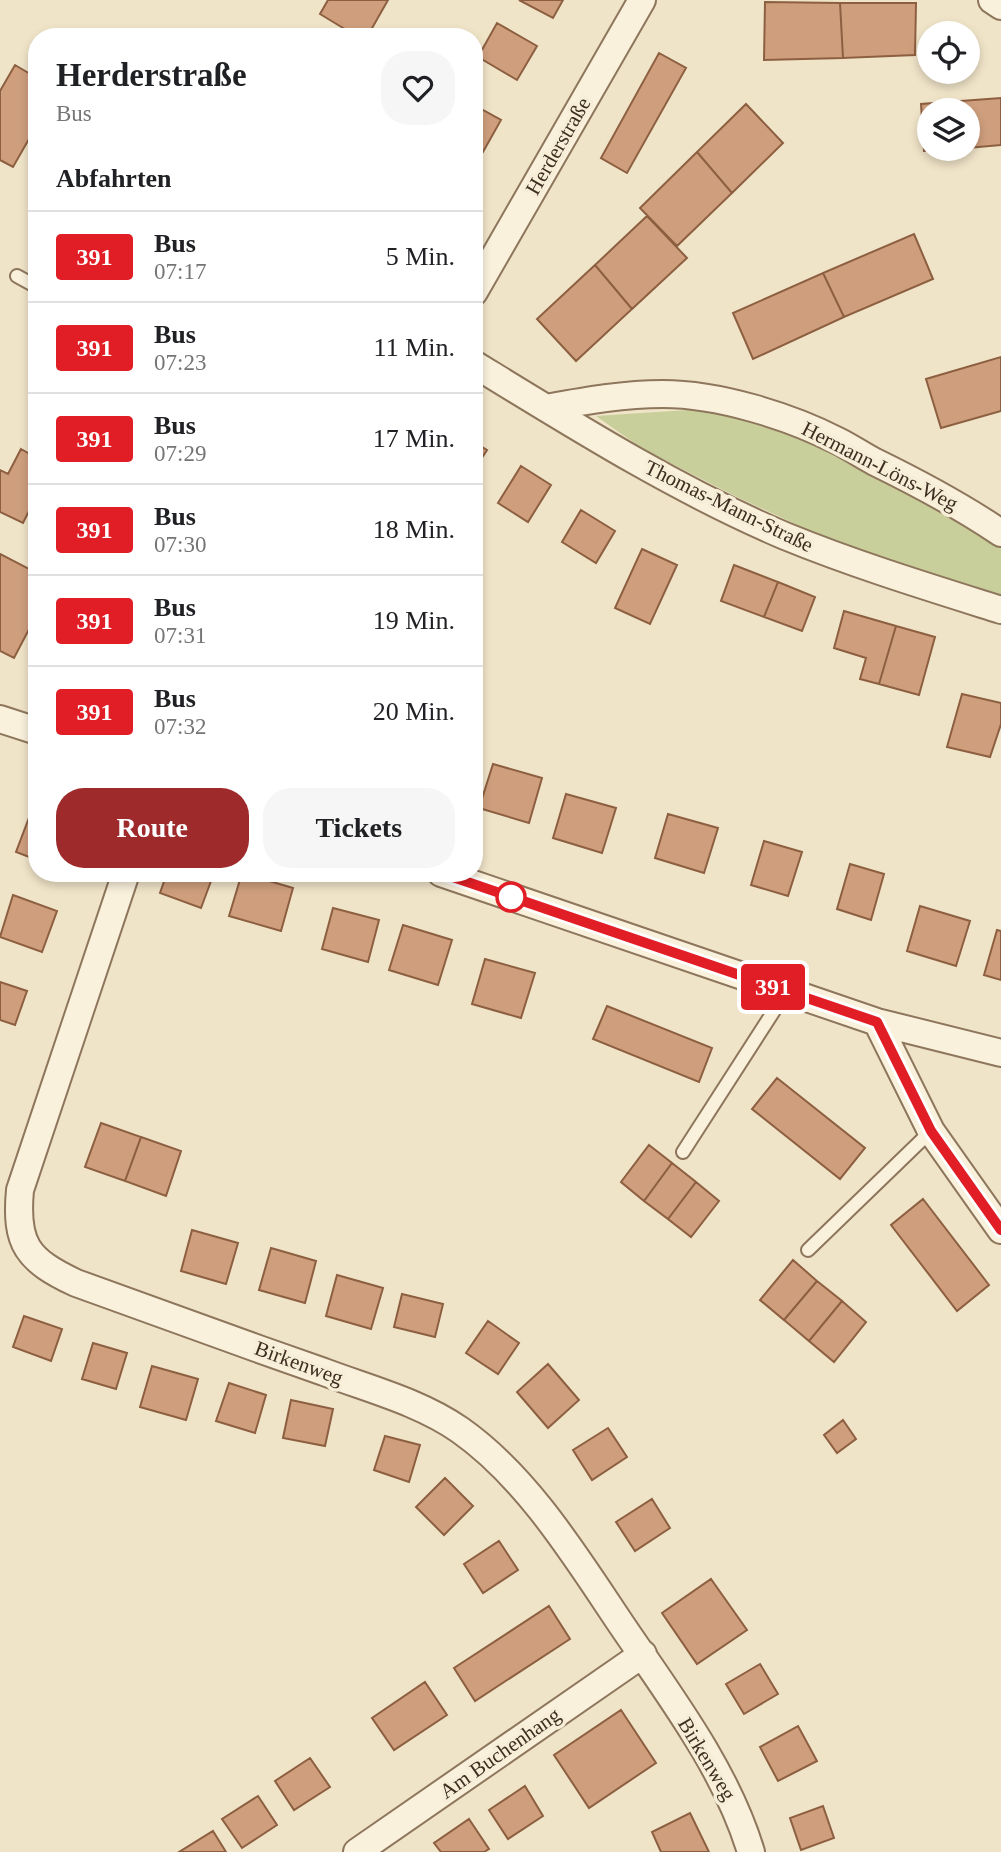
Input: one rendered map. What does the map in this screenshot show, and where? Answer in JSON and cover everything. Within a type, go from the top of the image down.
[{"type":"street","name":"Herderstraße","points":[[483,276],[642,0]]},
{"type":"street","points":[[992,0],[1001,6]]},
{"type":"street","name":"Thomas-Mann-Straße","points":[[483,370],[627,456],[782,534],[855,564],[1001,610]]},
{"type":"street","name":"Hermann-Löns-Weg","points":[[546,408],[618,396],[665,394],[712,400],[758,411],[838,441],[932,490],[1001,533]]},
{"type":"street","points":[[0,719],[28,728]]},
{"type":"street","name":"Birkenweg","points":[[123,882],[20,1190],[19,1226],[34,1258],[47,1269],[76,1283],[406,1403],[460,1429],[510,1475],[580,1561],[643,1654],[730,1796],[742,1822],[751,1852]]},
{"type":"street","points":[[467,882],[877,1022],[1001,1053]]},
{"type":"street","points":[[877,1022],[931,1131],[1001,1230]]},
{"type":"street","name":"Am Buchenhang","points":[[357,1852],[643,1654]]},
{"type":"lane","points":[[17,276],[28,282]]},
{"type":"lane","points":[[683,1152],[786,992]]},
{"type":"lane","points":[[808,1250],[931,1131]]},
{"type":"green space","points":[[703,409],[803,432],[1001,543],[1001,598],[864,556],[737,497],[643,449],[596,416]]},
{"type":"building","points":[[328,0],[388,0],[372,28],[343,28],[320,14]]},
{"type":"building","points":[[519,0],[563,0],[553,18]]},
{"type":"building","points":[[765,2],[840,3],[843,58],[764,60]]},
{"type":"building","points":[[840,3],[916,3],[915,55],[843,58]]},
{"type":"building","points":[[497,23],[537,46],[517,80],[483,60],[483,48]]},
{"type":"building","points":[[659,53],[686,68],[627,173],[601,158]]},
{"type":"building","points":[[15,65],[28,73],[28,141],[13,167],[0,160],[0,91]]},
{"type":"building","points":[[1001,98],[1001,145],[980,147],[980,100]]},
{"type":"building","points":[[746,104],[783,143],[732,193],[697,152]]},
{"type":"building","points":[[483,110],[501,120],[483,152]]},
{"type":"building","points":[[697,152],[732,193],[677,246],[640,208]]},
{"type":"building","points":[[647,216],[687,258],[632,309],[595,265]]},
{"type":"building","points":[[914,234],[933,279],[844,317],[823,273]]},
{"type":"building","points":[[595,265],[632,309],[576,361],[537,319]]},
{"type":"building","points":[[823,273],[844,317],[753,359],[733,313]]},
{"type":"building","points":[[1001,357],[1001,411],[941,428],[926,379]]},
{"type":"building","points":[[21,449],[28,453],[28,513],[23,523],[0,512],[0,470],[8,474]]},
{"type":"building","points":[[521,466],[551,485],[528,522],[498,503]]},
{"type":"building","points":[[581,510],[615,531],[596,563],[562,542]]},
{"type":"building","points":[[642,549],[677,565],[650,624],[615,608]]},
{"type":"building","points":[[0,554],[28,568],[28,631],[14,658],[0,651]]},
{"type":"building","points":[[734,565],[778,582],[764,617],[721,601]]},
{"type":"building","points":[[778,582],[815,597],[802,631],[764,617]]},
{"type":"building","points":[[844,611],[896,626],[879,684],[860,679],[866,658],[834,648]]},
{"type":"building","points":[[896,626],[935,637],[919,695],[879,684]]},
{"type":"building","points":[[962,694],[1001,703],[1001,724],[990,757],[947,747]]},
{"type":"building","points":[[493,764],[542,778],[529,823],[483,809],[483,795]]},
{"type":"building","points":[[566,794],[616,808],[602,853],[553,838]]},
{"type":"building","points":[[668,814],[718,828],[704,873],[655,858]]},
{"type":"building","points":[[28,820],[28,857],[16,852]]},
{"type":"building","points":[[764,841],[802,852],[788,896],[751,885]]},
{"type":"building","points":[[850,864],[884,874],[871,920],[837,909]]},
{"type":"building","points":[[164,882],[211,882],[201,908],[160,893]]},
{"type":"building","points":[[239,882],[273,882],[293,888],[281,931],[229,916]]},
{"type":"building","points":[[13,895],[57,911],[42,952],[0,937]]},
{"type":"building","points":[[920,906],[970,921],[956,966],[907,951]]},
{"type":"building","points":[[333,908],[379,920],[368,962],[322,949]]},
{"type":"building","points":[[403,925],[452,940],[438,985],[389,970]]},
{"type":"building","points":[[997,930],[1001,931],[1001,980],[984,975]]},
{"type":"building","points":[[485,959],[535,973],[521,1018],[472,1004]]},
{"type":"building","points":[[0,982],[27,991],[15,1025],[0,1020]]},
{"type":"building","points":[[607,1006],[712,1048],[699,1082],[593,1039]]},
{"type":"building","points":[[777,1078],[865,1148],[840,1179],[752,1109]]},
{"type":"building","points":[[101,1123],[141,1137],[125,1181],[85,1167]]},
{"type":"building","points":[[141,1137],[181,1151],[166,1196],[125,1181]]},
{"type":"building","points":[[649,1145],[672,1163],[644,1201],[621,1182]]},
{"type":"building","points":[[672,1163],[696,1182],[668,1219],[644,1201]]},
{"type":"building","points":[[696,1182],[719,1201],[691,1237],[668,1219]]},
{"type":"building","points":[[923,1199],[989,1285],[957,1311],[891,1225]]},
{"type":"building","points":[[192,1230],[238,1243],[226,1284],[181,1271]]},
{"type":"building","points":[[271,1248],[316,1261],[305,1303],[259,1290]]},
{"type":"building","points":[[793,1260],[817,1281],[784,1320],[760,1300]]},
{"type":"building","points":[[337,1275],[383,1288],[371,1329],[326,1316]]},
{"type":"building","points":[[817,1281],[842,1301],[809,1341],[784,1320]]},
{"type":"building","points":[[402,1294],[443,1304],[435,1337],[394,1327]]},
{"type":"building","points":[[842,1301],[866,1322],[834,1362],[809,1341]]},
{"type":"building","points":[[24,1316],[62,1329],[51,1361],[13,1347]]},
{"type":"building","points":[[488,1321],[519,1343],[498,1374],[466,1353]]},
{"type":"building","points":[[93,1343],[127,1353],[116,1389],[82,1379]]},
{"type":"building","points":[[548,1364],[579,1400],[548,1428],[517,1392]]},
{"type":"building","points":[[152,1366],[198,1379],[186,1420],[140,1407]]},
{"type":"building","points":[[229,1383],[266,1395],[255,1433],[216,1421]]},
{"type":"building","points":[[291,1400],[333,1409],[325,1446],[283,1438]]},
{"type":"building","points":[[843,1420],[856,1439],[837,1453],[824,1435]]},
{"type":"building","points":[[608,1428],[627,1457],[592,1480],[573,1450]]},
{"type":"building","points":[[385,1436],[420,1445],[409,1482],[374,1470]]},
{"type":"building","points":[[445,1478],[473,1506],[444,1535],[416,1507]]},
{"type":"building","points":[[652,1499],[670,1528],[635,1551],[616,1522]]},
{"type":"building","points":[[499,1541],[518,1570],[483,1593],[464,1564]]},
{"type":"building","points":[[711,1579],[747,1630],[697,1664],[662,1613]]},
{"type":"building","points":[[549,1606],[570,1639],[475,1701],[454,1668]]},
{"type":"building","points":[[760,1664],[778,1694],[744,1714],[726,1684]]},
{"type":"building","points":[[425,1682],[447,1715],[394,1750],[372,1718]]},
{"type":"building","points":[[621,1710],[656,1763],[589,1808],[554,1755]]},
{"type":"building","points":[[798,1726],[817,1761],[778,1781],[760,1747]]},
{"type":"building","points":[[310,1758],[330,1787],[294,1810],[275,1781]]},
{"type":"building","points":[[525,1786],[543,1816],[508,1839],[489,1810]]},
{"type":"building","points":[[258,1796],[277,1825],[242,1848],[222,1819]]},
{"type":"building","points":[[823,1806],[834,1838],[801,1850],[790,1818]]},
{"type":"building","points":[[690,1813],[709,1852],[661,1852],[652,1832]]},
{"type":"building","points":[[469,1819],[489,1849],[484,1852],[441,1852],[434,1843]]},
{"type":"building","points":[[213,1831],[226,1852],[179,1852]]},
{"type":"bus line","name":"391","points":[[467,882],[877,1022],[931,1131],[1001,1230]]}]
